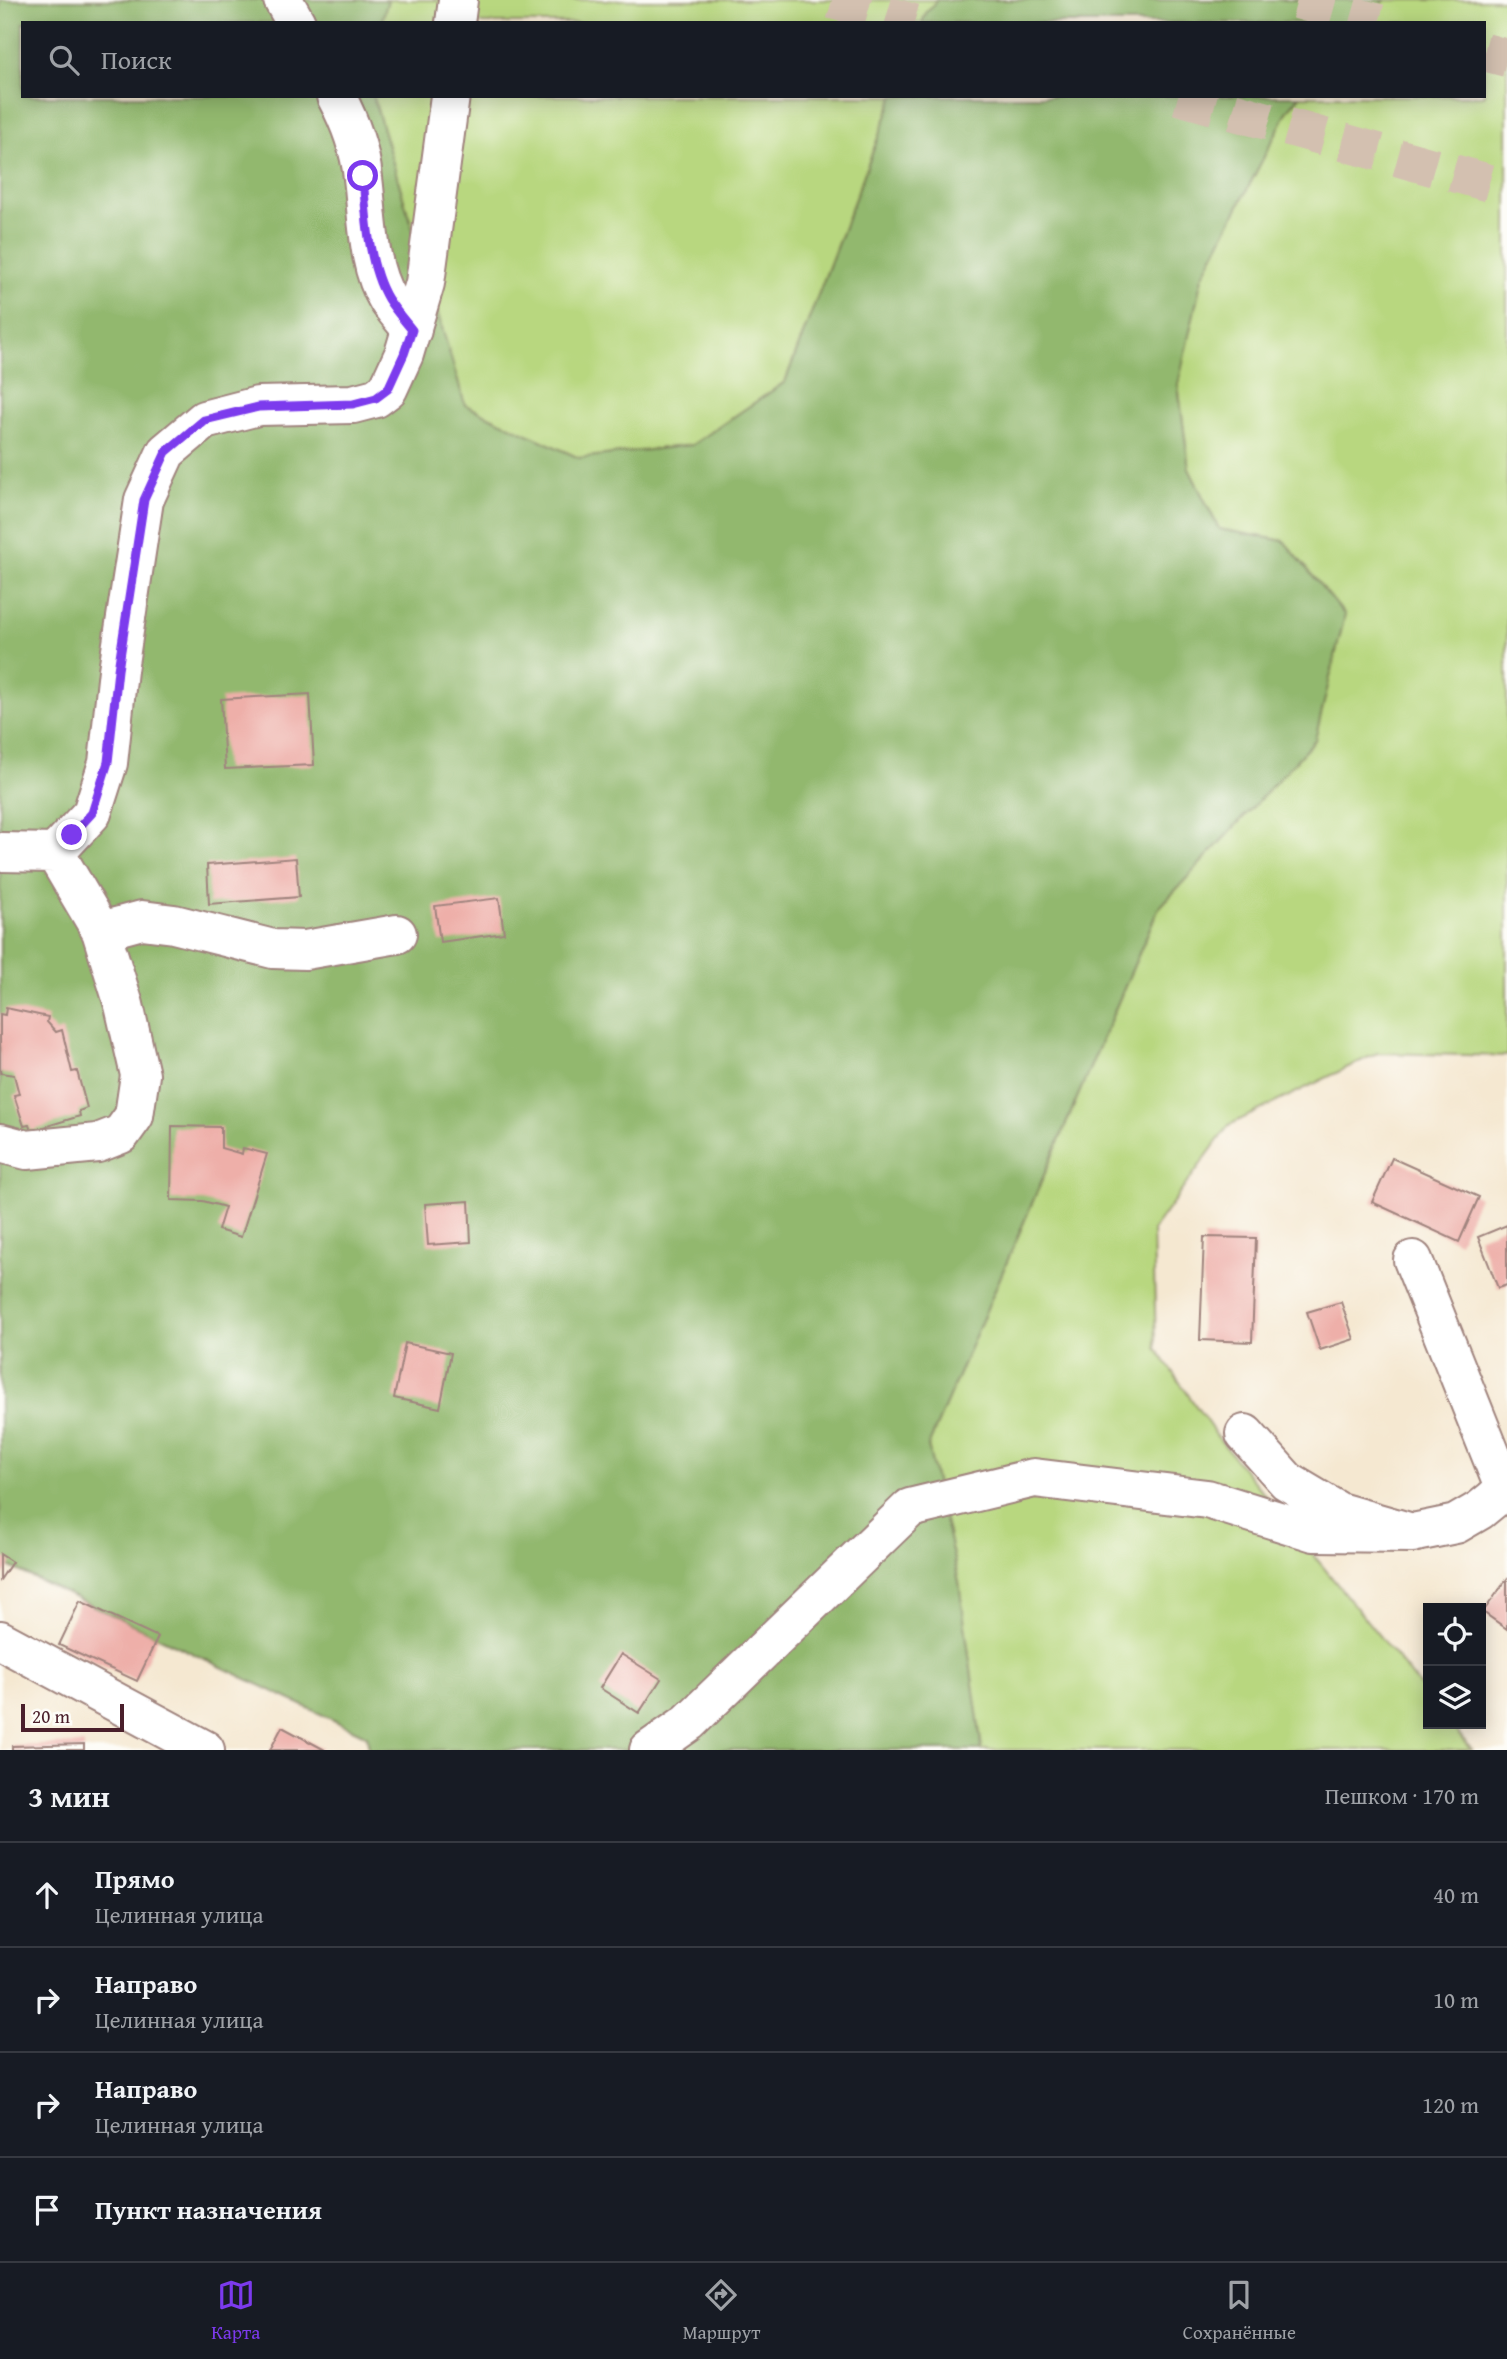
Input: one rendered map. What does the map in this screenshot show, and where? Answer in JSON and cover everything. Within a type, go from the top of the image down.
[{"type":"street","points":[[283,0],[295,21]]},
{"type":"street","points":[[456,21],[458,0]]},
{"type":"street","points":[[337,98],[351,124],[363,176],[366,222],[378,277],[388,299],[412,330]]},
{"type":"street","points":[[0,852],[55,853],[92,813],[108,762],[118,670],[144,500],[166,452],[204,420],[258,407],[353,404],[376,398],[388,389],[404,354],[425,283],[450,98]]},
{"type":"street","points":[[0,1143],[27,1150],[98,1143],[121,1134],[134,1116],[139,1075],[124,1005],[101,931],[55,853]]},
{"type":"street","points":[[101,931],[142,920],[174,924],[274,949],[305,950],[397,934]]},
{"type":"street","points":[[649,1750],[689,1721],[910,1508],[1034,1478],[1207,1499],[1314,1532],[1412,1532],[1456,1524],[1506,1489],[1413,1260]]},
{"type":"street","points":[[1245,1434],[1287,1481],[1339,1512],[1412,1532]]},
{"type":"street","points":[[0,1640],[205,1750]]},
{"type":"green space","points":[[0,0],[388,0],[382,21],[21,21],[21,98],[374,98],[465,405],[579,458],[692,445],[785,382],[893,98],[1298,98],[1288,110],[1202,277],[1178,385],[1189,469],[1219,529],[1284,541],[1345,615],[1315,740],[1158,909],[928,1446],[959,1582],[982,1750],[369,1750],[367,1736],[0,1562]]},
{"type":"green space","points":[[388,0],[937,0],[923,21],[382,21]]},
{"type":"green space","points":[[937,0],[1385,0],[1367,21],[923,21]]},
{"type":"green space","points":[[1385,0],[1507,0],[1507,1056],[1377,1053],[1229,1125],[1153,1230],[1156,1348],[1216,1435],[1423,1690],[1423,1729],[1455,1729],[1472,1750],[982,1750],[959,1582],[928,1446],[1158,909],[1315,740],[1284,541],[1219,529],[1189,469],[1178,384],[1202,277],[1288,110],[1298,98],[1486,98],[1486,21],[1367,21]]},
{"type":"green space","points":[[374,98],[893,98],[785,382],[692,445],[579,458],[465,405]]},
{"type":"building","points":[[310,694],[314,765],[225,769],[221,699]]},
{"type":"building","points":[[296,858],[299,897],[209,904],[207,865]]},
{"type":"building","points":[[499,898],[504,933],[440,942],[435,906]]},
{"type":"building","points":[[6,1008],[48,1017],[47,1022],[56,1032],[62,1030],[72,1072],[77,1071],[87,1108],[79,1111],[80,1116],[31,1131],[29,1125],[24,1126],[14,1095],[19,1094],[14,1075],[0,1073],[0,1014],[5,1015]]},
{"type":"building","points":[[172,1126],[221,1127],[221,1148],[242,1154],[243,1148],[267,1154],[241,1237],[218,1230],[225,1207],[203,1201],[171,1200]]},
{"type":"building","points":[[1392,1158],[1479,1197],[1459,1242],[1372,1202]]},
{"type":"building","points":[[469,1201],[471,1242],[428,1245],[425,1204]]},
{"type":"building","points":[[1507,1225],[1507,1285],[1498,1288],[1478,1237]]},
{"type":"building","points":[[1204,1237],[1256,1238],[1252,1342],[1200,1340]]},
{"type":"building","points":[[1341,1302],[1354,1339],[1320,1350],[1307,1312]]},
{"type":"building","points":[[405,1343],[451,1353],[440,1408],[394,1398]]},
{"type":"building","points":[[0,1554],[12,1562],[0,1580]]},
{"type":"building","points":[[1507,1579],[1507,1629],[1486,1614],[1486,1608]]},
{"type":"building","points":[[80,1601],[158,1637],[137,1681],[59,1645]]},
{"type":"building","points":[[621,1654],[661,1679],[639,1713],[600,1688]]},
{"type":"building","points":[[282,1727],[325,1750],[270,1750]]},
{"type":"building","points":[[84,1744],[84,1750],[12,1750],[12,1746]]},
{"type":"tunnel","points":[[832,0],[907,21]]},
{"type":"tunnel","points":[[1297,0],[1372,21]]},
{"type":"tunnel","points":[[1486,53],[1507,58]]},
{"type":"tunnel","points":[[1185,98],[1507,188]]},
{"type":"route","points":[[72,835],[92,813],[108,762],[118,670],[144,500],[166,452],[204,420],[258,407],[353,404],[376,398],[388,389],[404,354],[412,330],[388,299],[378,277],[366,222],[363,176]]}]
